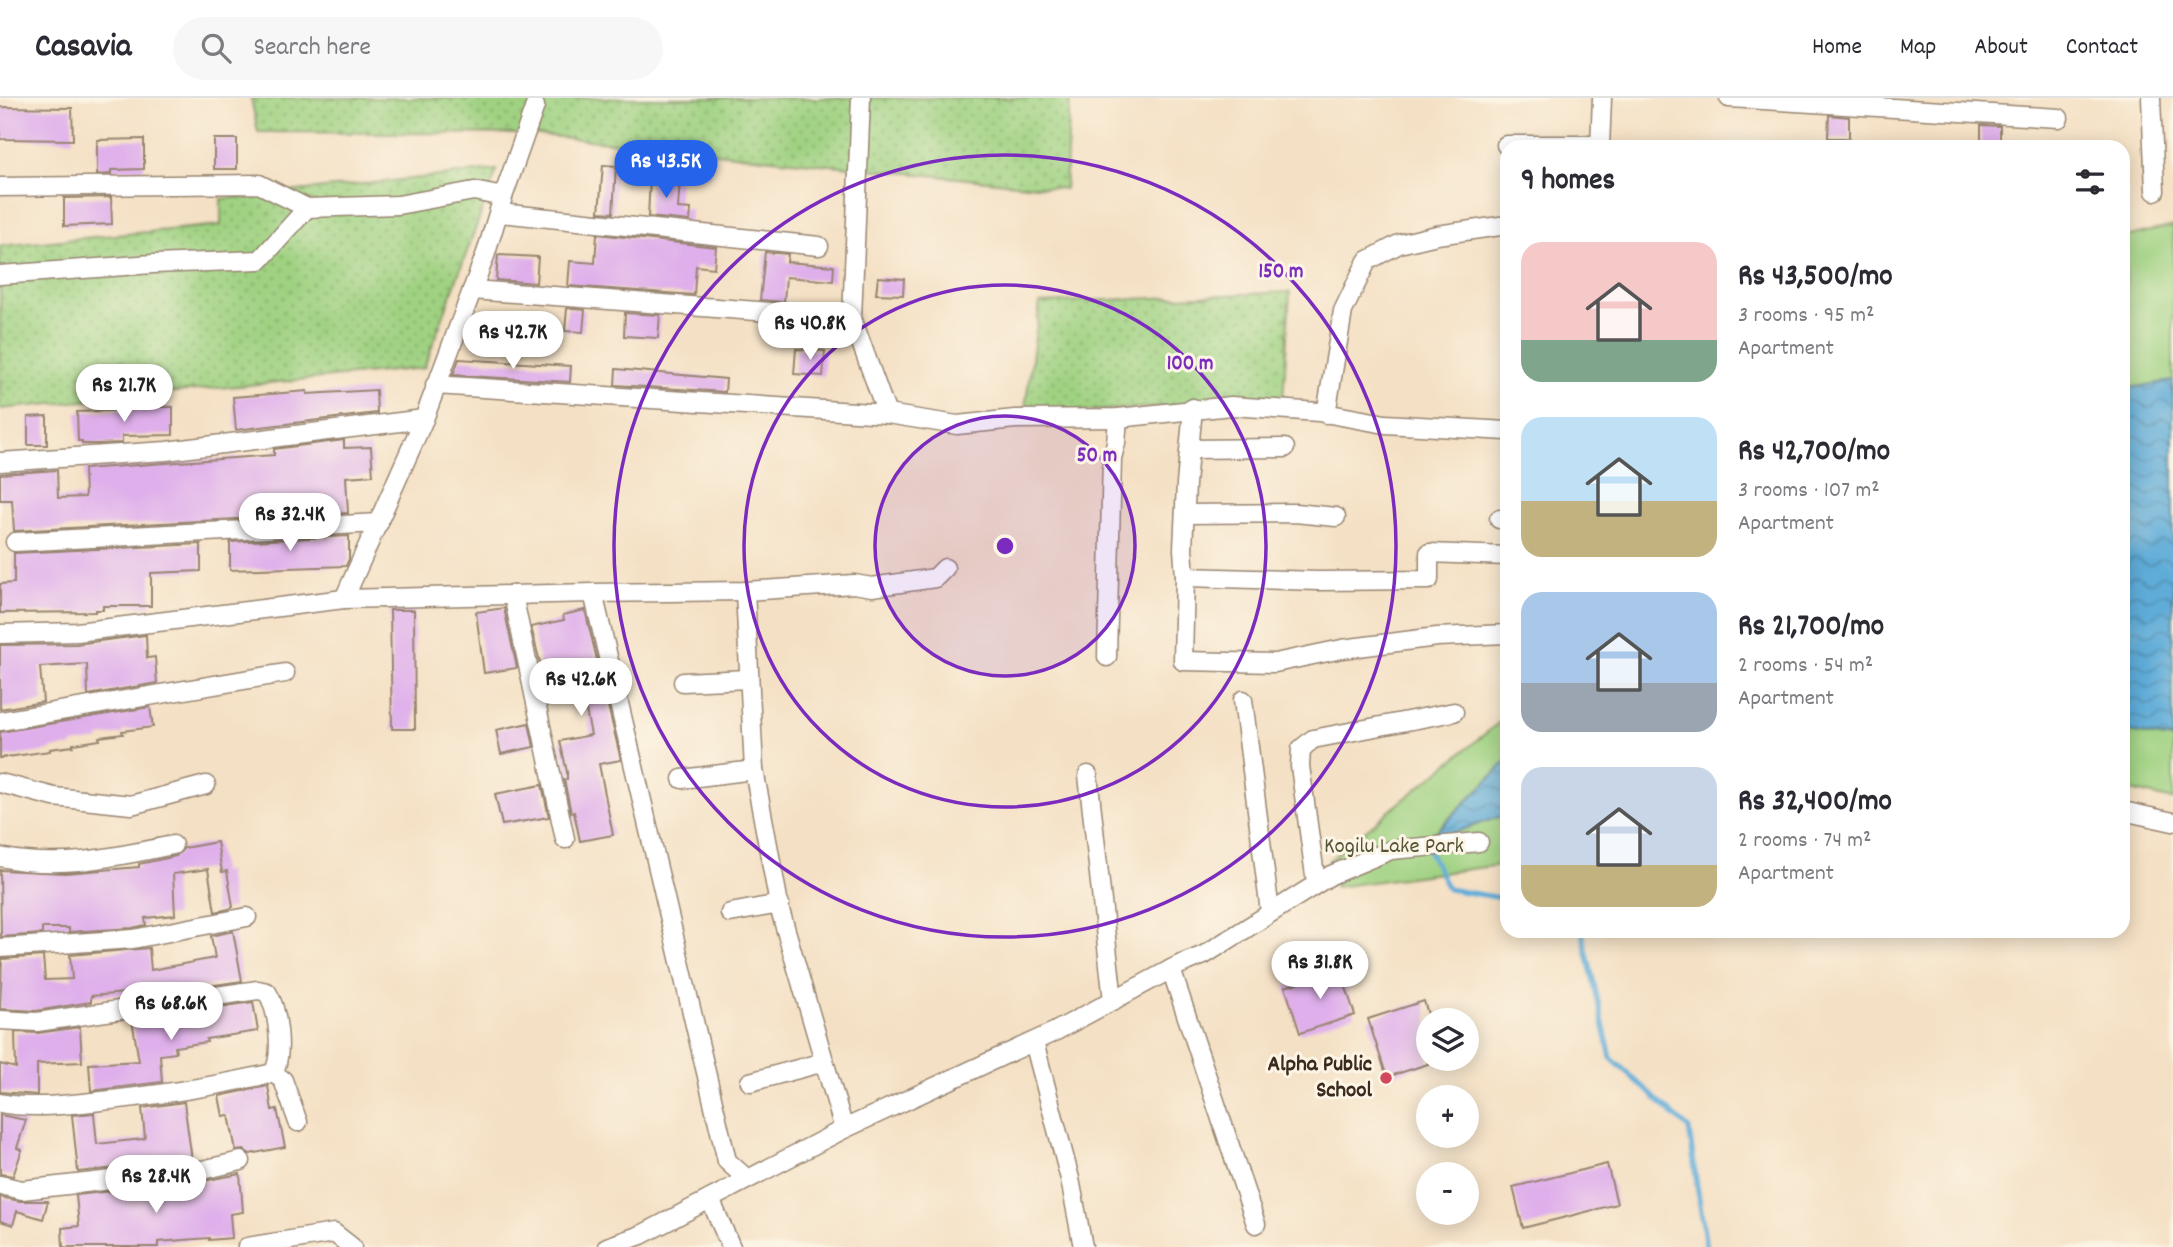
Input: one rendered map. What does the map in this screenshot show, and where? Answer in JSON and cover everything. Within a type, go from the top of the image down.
[{"type":"street","points":[[861,98],[852,318],[887,414]]},
{"type":"street","points":[[1600,140],[1602,98]]},
{"type":"street","points":[[1729,98],[2059,118]]},
{"type":"street","points":[[2151,98],[2155,191]]},
{"type":"street","points":[[344,600],[424,419],[472,290],[535,106]]},
{"type":"street","points":[[0,187],[259,184],[307,208],[398,205],[474,191],[501,205],[819,246]]},
{"type":"street","points":[[0,275],[153,264],[260,260],[307,208]]},
{"type":"street","points":[[1326,414],[1343,311],[1367,261],[1399,244],[1437,234],[1500,226]]},
{"type":"street","points":[[472,290],[852,318]]},
{"type":"street","points":[[435,386],[887,414],[957,425],[1015,419],[1118,418],[1231,406],[1326,414],[1385,424],[1500,431]]},
{"type":"street","points":[[1193,408],[1183,549],[1183,661],[1275,663],[1342,649],[1437,637],[1500,634]]},
{"type":"street","points":[[1107,657],[1112,458],[1118,418]]},
{"type":"street","points":[[0,462],[166,451],[424,419]]},
{"type":"street","points":[[1191,449],[1285,448]]},
{"type":"street","points":[[1185,514],[1295,513],[1336,517]]},
{"type":"street","points":[[15,542],[379,523]]},
{"type":"street","points":[[1185,577],[1318,581],[1429,580],[1429,553],[1500,556]]},
{"type":"street","points":[[0,634],[77,632],[344,600],[745,591],[854,584],[872,587],[935,578],[945,568]]},
{"type":"street","points":[[745,591],[754,770],[779,904],[844,1129]]},
{"type":"street","points":[[593,593],[727,1161],[747,1179]]},
{"type":"street","points":[[513,595],[565,839]]},
{"type":"street","points":[[0,722],[285,673]]},
{"type":"street","points":[[683,682],[748,680]]},
{"type":"street","points":[[1243,700],[1270,912]]},
{"type":"street","points":[[1316,883],[1300,766],[1301,749],[1312,739],[1454,712]]},
{"type":"street","points":[[682,779],[754,770]]},
{"type":"street","points":[[1088,775],[1113,1000]]},
{"type":"street","points":[[0,783],[54,797],[131,805],[206,785]]},
{"type":"street","points":[[2130,813],[2173,822]]},
{"type":"street","points":[[607,1247],[641,1235],[844,1129],[1034,1042],[1171,969],[1204,955],[1331,874],[1391,850],[1479,842]]},
{"type":"street","points":[[0,857],[23,862],[96,861],[173,845]]},
{"type":"street","points":[[730,913],[779,904]]},
{"type":"street","points":[[0,948],[133,939],[247,917]]},
{"type":"street","points":[[1171,969],[1256,1224]]},
{"type":"street","points":[[0,1020],[37,1022],[258,989],[267,992],[274,1003],[279,1055],[278,1066],[273,1073],[151,1097],[56,1105],[15,1106],[0,1103]]},
{"type":"street","points":[[1034,1042],[1070,1179],[1083,1247]]},
{"type":"street","points":[[750,1082],[824,1062]]},
{"type":"street","points":[[273,1073],[283,1080],[299,1122]]},
{"type":"street","points":[[0,1185],[22,1190],[202,1170],[241,1161]]},
{"type":"street","points":[[710,1199],[731,1247]]},
{"type":"street","points":[[247,1247],[334,1233],[352,1247]]},
{"type":"green space","points":[[251,98],[1070,98],[1065,189],[530,134],[258,132]]},
{"type":"green space","points":[[497,170],[424,368],[0,409],[0,246],[221,225],[221,199]]},
{"type":"green space","points":[[2173,226],[2173,381],[2130,388],[2130,236]]},
{"type":"green space","points":[[1290,292],[1283,399],[1024,415],[1040,303]]},
{"type":"green space","name":"Kogilu Lake Park","points":[[1500,722],[1500,768],[1426,841],[1500,816],[1500,865],[1335,887],[1329,860]]},
{"type":"green space","points":[[2130,732],[2173,739],[2173,800],[2130,790]]},
{"type":"water","points":[[2173,381],[2173,739],[2130,732],[2130,388]]},
{"type":"water","points":[[1500,768],[1500,816],[1425,843]]},
{"type":"building","points":[[0,107],[72,108],[73,140],[0,139]]},
{"type":"building","points":[[1829,115],[1849,117],[1849,138],[1828,138]]},
{"type":"building","points":[[1981,125],[2000,126],[2000,140],[1981,140]]},
{"type":"building","points":[[144,139],[144,169],[111,170],[111,174],[97,175],[97,140]]},
{"type":"building","points":[[214,139],[237,139],[237,169],[214,169]]},
{"type":"building","points":[[683,150],[712,152],[710,175],[682,173]]},
{"type":"building","points":[[603,165],[616,166],[613,213],[599,212]]},
{"type":"building","points":[[650,178],[680,180],[678,208],[691,209],[690,221],[648,217]]},
{"type":"building","points":[[111,197],[112,224],[64,226],[64,198]]},
{"type":"building","points":[[597,234],[716,247],[714,268],[696,266],[694,295],[568,286],[570,261],[595,263]]},
{"type":"building","points":[[765,252],[788,254],[787,262],[834,266],[833,281],[786,277],[784,302],[760,300]]},
{"type":"building","points":[[498,255],[538,257],[536,283],[496,280]]},
{"type":"building","points":[[878,277],[904,279],[903,295],[876,294]]},
{"type":"building","points":[[567,308],[585,310],[583,332],[565,331]]},
{"type":"building","points":[[625,313],[660,315],[658,338],[624,336]]},
{"type":"building","points":[[796,349],[825,351],[823,376],[794,374]]},
{"type":"building","points":[[459,359],[571,366],[570,382],[453,375]]},
{"type":"building","points":[[616,369],[726,379],[725,392],[615,385]]},
{"type":"building","points":[[376,390],[377,413],[236,430],[233,397],[307,391],[307,394]]},
{"type":"building","points":[[125,406],[173,407],[173,435],[122,436],[122,443],[82,444],[82,441],[78,441],[77,412],[125,410]]},
{"type":"building","points":[[47,416],[47,445],[28,445],[28,417]]},
{"type":"building","points":[[344,440],[344,448],[371,447],[373,475],[346,477],[348,513],[14,531],[12,500],[0,500],[0,474],[57,470],[58,498],[85,497],[84,469],[274,455],[274,449]]},
{"type":"building","points":[[349,536],[349,559],[346,566],[230,570],[230,542]]},
{"type":"building","points":[[201,544],[201,571],[151,573],[151,606],[103,606],[103,610],[95,612],[0,613],[0,584],[14,583],[14,553]]},
{"type":"building","points":[[504,608],[517,668],[484,673],[476,612]]},
{"type":"building","points":[[390,610],[414,610],[415,729],[392,729]]},
{"type":"building","points":[[585,610],[621,760],[599,764],[613,835],[580,841],[564,780],[567,779],[567,772],[560,741],[591,735],[582,691],[580,684],[547,690],[531,627],[564,620],[563,615]]},
{"type":"building","points":[[146,635],[147,658],[155,657],[157,683],[88,695],[87,664],[40,667],[43,702],[0,709],[0,645],[76,644]]},
{"type":"building","points":[[150,707],[153,727],[122,731],[123,734],[99,737],[100,740],[50,751],[0,758],[0,732]]},
{"type":"building","points":[[529,723],[534,747],[501,754],[496,730]]},
{"type":"building","points":[[542,785],[549,817],[502,825],[495,794]]},
{"type":"building","points":[[217,842],[222,872],[227,871],[233,907],[229,909],[215,912],[208,869],[173,874],[175,915],[145,918],[146,925],[69,932],[69,928],[42,928],[42,934],[1,937],[0,870],[65,873],[139,867],[139,864],[176,856],[184,848]]},
{"type":"building","points":[[233,931],[242,981],[126,998],[125,993],[91,996],[91,1002],[36,1011],[0,1009],[2,959],[43,956],[45,980],[72,979],[70,955],[149,948],[151,970],[215,958],[211,936]]},
{"type":"building","points":[[1340,969],[1355,1015],[1300,1033],[1285,987]]},
{"type":"building","points":[[1424,1001],[1426,1008],[1416,1008],[1416,1068],[1387,1077],[1368,1019]]},
{"type":"building","points":[[253,1002],[258,1031],[175,1047],[176,1053],[160,1055],[162,1082],[91,1091],[89,1064],[139,1061],[132,1020]]},
{"type":"building","points":[[80,1027],[82,1062],[37,1064],[37,1095],[0,1092],[0,1064],[16,1068],[15,1032],[38,1033]]},
{"type":"building","points":[[268,1086],[272,1110],[277,1109],[285,1147],[250,1154],[244,1150],[236,1151],[229,1115],[223,1116],[219,1096]]},
{"type":"building","points":[[184,1102],[192,1160],[78,1172],[72,1115],[94,1113],[97,1144],[143,1139],[142,1108]]},
{"type":"building","points":[[0,1115],[26,1120],[17,1148],[22,1150],[13,1176],[0,1174]]},
{"type":"building","points":[[1607,1164],[1617,1204],[1523,1228],[1513,1187]]},
{"type":"building","points":[[240,1174],[243,1212],[230,1214],[232,1238],[158,1242],[158,1247],[63,1247],[62,1228],[79,1226],[76,1195],[203,1181]]},
{"type":"building","points":[[0,1197],[20,1201],[48,1201],[43,1219],[17,1211],[13,1225],[0,1221]]},
{"type":"waterway","points":[[1429,851],[1448,889],[1500,898]]},
{"type":"waterway","points":[[1584,938],[1611,1058],[1689,1129],[1706,1247]]},
{"type":"place","name":"Alpha Public School","points":[[1386,1078]]}]
